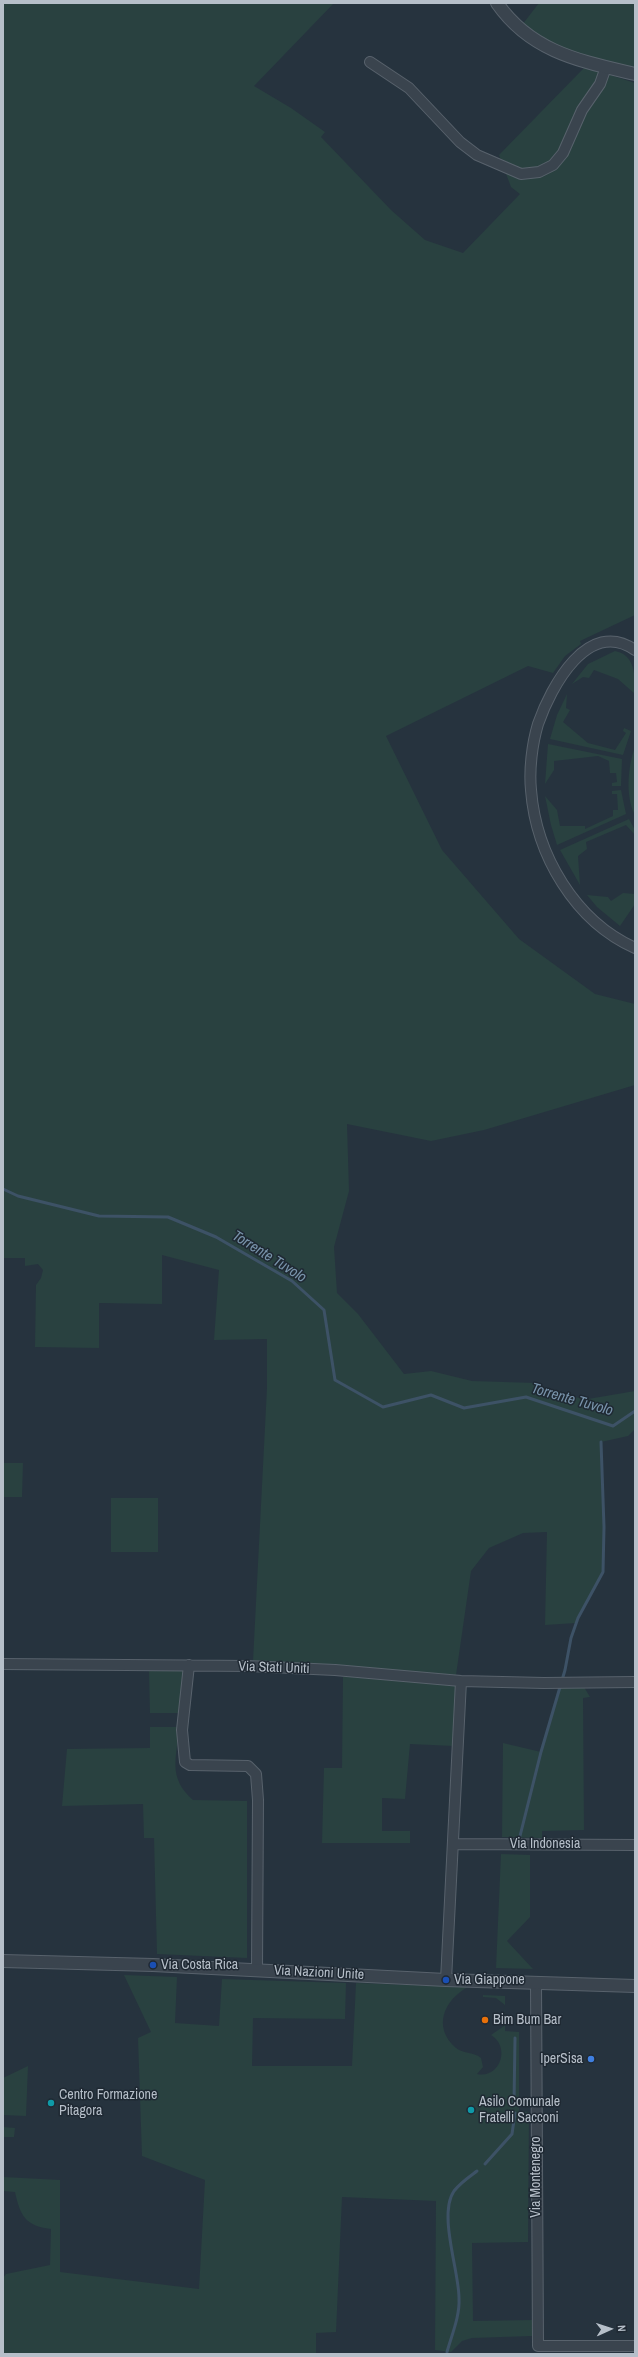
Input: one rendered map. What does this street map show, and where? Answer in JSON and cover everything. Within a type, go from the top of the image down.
[{"type":"street","points":[[497,3],[507,18],[532,40],[561,54],[635,74]]},
{"type":"street","points":[[370,62],[409,88],[460,142],[477,155],[521,174],[539,172],[553,165],[563,153],[582,110],[600,84],[606,67]]},
{"type":"street","points":[[635,650],[624,642],[612,640],[588,649],[574,659],[556,686],[538,725],[532,758],[531,790],[542,841],[553,868],[583,911],[615,937],[635,948]]},
{"type":"street","name":"Via Stati Uniti","points":[[3,1664],[189,1665],[335,1670],[461,1681],[544,1683],[635,1682]]},
{"type":"street","points":[[189,1665],[182,1730],[185,1762],[190,1765],[248,1766],[256,1774],[258,1800],[256,1969]]},
{"type":"street","points":[[446,1980],[461,1681]]},
{"type":"street","name":"Via Indonesia","points":[[454,1844],[635,1845]]},
{"type":"street","name":"Via Nazioni Unite","points":[[3,1961],[256,1969],[446,1980],[635,1986]]},
{"type":"street","name":"Via Montenegro","points":[[536,1983],[538,2346],[635,2346]]},
{"type":"green space","points":[[3,3],[334,3],[254,86],[291,108],[325,132],[321,137],[391,210],[425,240],[463,253],[520,194],[511,187],[499,155],[585,67],[635,83],[635,615],[580,641],[581,644],[565,656],[553,673],[528,666],[386,736],[442,850],[519,939],[595,994],[635,1004],[635,1085],[484,1130],[431,1141],[347,1124],[349,1191],[334,1247],[337,1293],[358,1314],[404,1374],[431,1371],[472,1381],[536,1383],[561,1395],[588,1399],[635,1391],[635,1429],[628,1436],[601,1442],[604,1527],[603,1572],[576,1623],[545,1625],[547,1532],[523,1533],[489,1548],[471,1571],[456,1675],[253,1661],[267,1388],[267,1339],[214,1340],[219,1270],[162,1255],[162,1304],[99,1303],[99,1348],[35,1347],[36,1285],[41,1278],[43,1270],[38,1264],[25,1266],[25,1258],[3,1258]]},
{"type":"green space","points":[[539,3],[635,3],[635,70],[560,49],[522,25]]},
{"type":"green space","points":[[615,651],[622,653],[631,662],[635,681],[635,694],[618,679],[594,670],[589,678],[583,677],[572,684],[588,664]]},
{"type":"green space","points":[[567,694],[566,708],[570,710],[563,722],[588,743],[615,750],[626,733],[623,731],[624,728],[631,731],[623,755],[550,739],[557,715]]},
{"type":"green space","points":[[548,744],[622,759],[621,786],[612,786],[612,783],[617,782],[616,773],[610,773],[609,761],[598,756],[554,761],[554,770],[545,784]]},
{"type":"green space","points":[[635,747],[635,815],[630,799],[629,772]]},
{"type":"green space","points":[[621,790],[626,814],[557,845],[545,796],[557,810],[560,826],[585,826],[585,829],[613,816],[613,810],[618,810],[617,794],[612,794],[612,791]]},
{"type":"green space","points":[[629,819],[635,830],[635,835],[626,825],[586,842],[587,849],[578,856],[580,885],[560,850]]},
{"type":"green space","points":[[623,893],[635,894],[635,904],[620,926],[597,907],[587,895],[608,897],[611,901]]},
{"type":"green space","points":[[3,1463],[23,1463],[22,1497],[3,1497]]},
{"type":"green space","points":[[111,1498],[158,1498],[158,1552],[111,1552]]},
{"type":"green space","points":[[149,1671],[184,1671],[179,1713],[150,1713]]},
{"type":"green space","points":[[349,1675],[458,1685],[454,1746],[410,1744],[405,1799],[382,1798],[382,1831],[410,1831],[410,1843],[322,1843],[324,1768],[342,1768],[343,1677]]},
{"type":"green space","points":[[584,1687],[590,1697],[583,1698],[584,1830],[542,1831],[542,1838],[502,1837],[503,1743],[541,1752],[560,1688]]},
{"type":"green space","points":[[150,1727],[179,1727],[176,1758],[177,1775],[185,1792],[193,1800],[247,1801],[247,1958],[157,1954],[154,1838],[144,1838],[143,1804],[62,1806],[67,1749],[150,1748]]},
{"type":"green space","points":[[501,1854],[530,1855],[530,1917],[507,1941],[533,1969],[496,1968]]},
{"type":"green space","points":[[124,1975],[177,1977],[175,2023],[219,2026],[222,1979],[346,1983],[345,2019],[253,2018],[252,2066],[352,2066],[356,1983],[468,1987],[460,1992],[447,2006],[444,2014],[444,2031],[456,2048],[481,2058],[483,2067],[477,2074],[485,2074],[492,2072],[500,2061],[500,2047],[497,2040],[491,2035],[504,2026],[505,2005],[505,2031],[519,2032],[519,2111],[529,2112],[528,2242],[472,2243],[473,2321],[533,2320],[532,2336],[472,2338],[462,2341],[451,2352],[435,2350],[436,2201],[342,2197],[336,2332],[316,2333],[316,2354],[3,2354],[3,2278],[6,2274],[50,2265],[51,2229],[35,2225],[25,2218],[19,2207],[15,2192],[3,2191],[3,2177],[60,2180],[60,2272],[199,2289],[205,2180],[142,2156],[138,2038],[151,2032]]},
{"type":"green space","points":[[483,1995],[505,1996],[505,2005],[496,1998],[483,1997]]},
{"type":"green space","points":[[28,2066],[26,2116],[3,2115],[3,2078]]},
{"type":"green space","points":[[3,2127],[15,2128],[14,2137],[3,2137]]},
{"type":"waterway","name":"Torrente Tuvolo","points":[[3,1189],[18,1196],[99,1216],[168,1217],[216,1237],[292,1281],[324,1310],[335,1380],[383,1407],[431,1395],[464,1408],[526,1397],[613,1426],[635,1411]]},
{"type":"waterway","points":[[520,1836],[541,1752],[565,1670],[571,1638],[578,1618],[603,1572],[604,1527],[601,1442]]},
{"type":"waterway","points":[[514,2103],[515,2038]]},
{"type":"waterway","points":[[485,2164],[512,2134],[515,2113]]},
{"type":"waterway","points":[[447,2352],[459,2305],[458,2287],[450,2243],[448,2214],[450,2201],[456,2188],[477,2171]]},
{"type":"place","name":"Via Costa Rica","points":[[153,1965]]},
{"type":"place","name":"Via Giappone","points":[[446,1980]]},
{"type":"place","name":"Bim Bum Bar","points":[[485,2020]]},
{"type":"place","name":"IperSisa","points":[[591,2059]]},
{"type":"place","name":"Centro Formazione Pitagora","points":[[51,2103]]},
{"type":"place","name":"Asilo Comunale Fratelli Sacconi","points":[[471,2110]]}]
